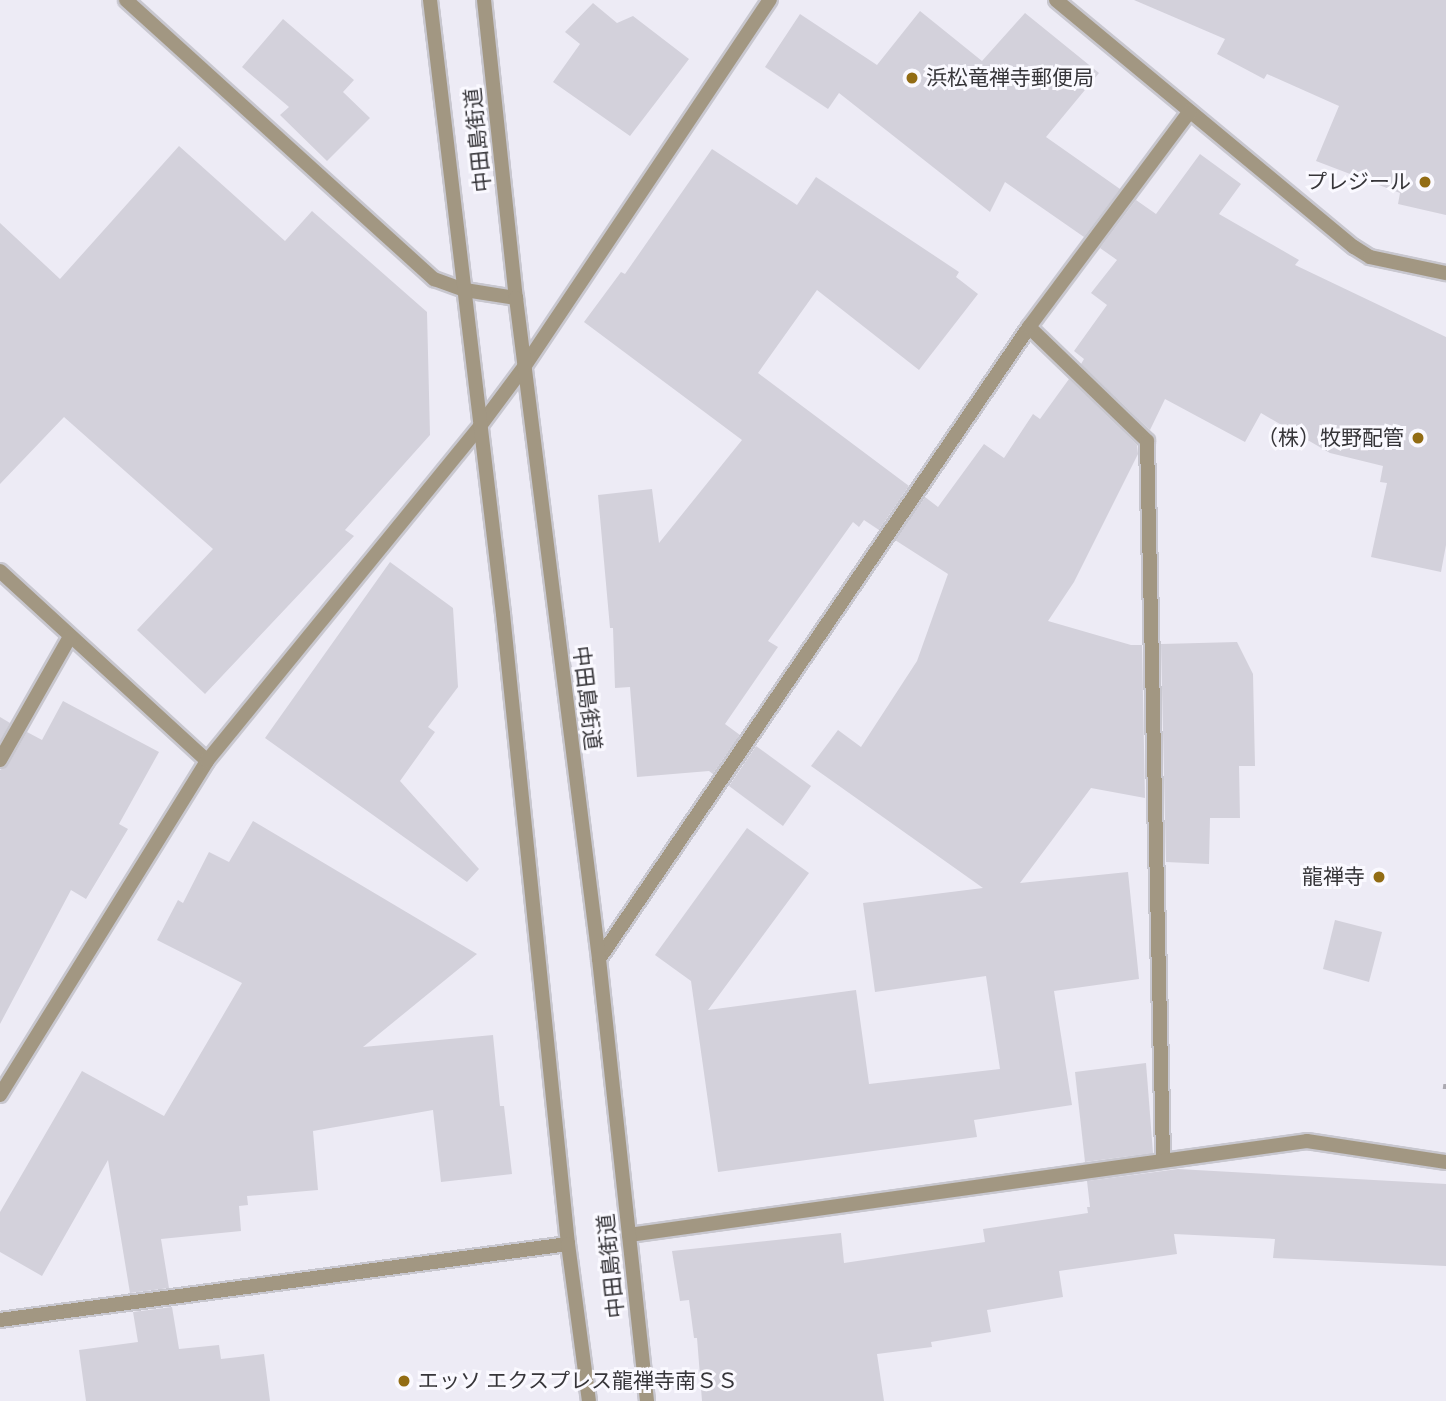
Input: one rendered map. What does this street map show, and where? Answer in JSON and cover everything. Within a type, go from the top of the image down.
[{"type":"street","points":[[125,0],[434,279],[465,290],[516,298]]},
{"type":"street","name":"中田島街道","points":[[430,0],[503,614],[568,1244],[589,1401]]},
{"type":"street","name":"中田島街道","points":[[484,0],[524,368],[599,959],[648,1401]]},
{"type":"street","points":[[0,1095],[206,761],[480,426],[524,368],[770,0]]},
{"type":"street","points":[[1056,0],[1353,247],[1370,257],[1446,273]]},
{"type":"street","points":[[599,959],[1029,327],[1190,111]]},
{"type":"street","points":[[1029,327],[1147,441],[1163,1158]]},
{"type":"street","points":[[0,571],[206,761]]},
{"type":"street","points":[[0,760],[70,636]]},
{"type":"street","points":[[628,1235],[1163,1158],[1307,1141],[1446,1162]]},
{"type":"street","points":[[0,1320],[568,1244]]},
{"type":"path","points":[[1445,1089],[1446,1081]]},
{"type":"building","points":[[1134,0],[1446,0],[1446,215],[1398,204],[1400,193],[1316,161],[1339,106],[1267,74],[1264,79],[1217,54],[1225,39]]},
{"type":"building","points":[[593,3],[617,23],[633,16],[689,59],[630,136],[553,82],[580,44],[565,32]]},
{"type":"building","points":[[920,11],[982,61],[1025,13],[1099,73],[1046,137],[1120,189],[1084,237],[1005,182],[990,212],[839,93],[828,109],[765,67],[800,14],[877,65]]},
{"type":"building","points":[[283,19],[354,80],[343,92],[370,118],[327,161],[280,115],[289,107],[242,67]]},
{"type":"building","points":[[179,146],[285,241],[312,211],[427,312],[430,435],[345,530],[354,536],[205,694],[137,630],[213,549],[64,417],[0,484],[0,223],[60,279]]},
{"type":"building","points":[[712,149],[797,205],[816,177],[959,272],[956,277],[978,294],[919,370],[817,290],[758,373],[909,486],[879,530],[864,520],[859,527],[853,522],[768,641],[778,647],[725,724],[740,735],[713,774],[709,771],[637,777],[630,687],[615,688],[613,628],[610,628],[598,495],[652,489],[659,543],[742,440],[584,322],[621,272],[625,274]]},
{"type":"building","points":[[1200,154],[1241,184],[1219,214],[1299,260],[1295,265],[1446,337],[1446,545],[1441,572],[1371,557],[1387,483],[1380,482],[1383,466],[1330,453],[1261,413],[1245,442],[1165,399],[1150,430],[1081,364],[1084,359],[1074,351],[1107,305],[1091,293],[1117,260],[1100,248],[1136,200],[1156,214]]},
{"type":"building","points":[[1069,379],[1137,445],[1138,454],[1074,582],[1048,621],[1131,645],[1142,645],[1145,798],[1091,788],[1020,883],[1128,872],[1139,979],[1054,991],[1072,1105],[974,1120],[977,1137],[718,1172],[691,981],[655,955],[747,828],[809,873],[708,1010],[856,990],[869,1084],[1000,1069],[986,976],[875,992],[863,903],[983,888],[811,766],[838,730],[861,747],[917,661],[948,574],[895,540],[925,497],[938,507],[984,444],[1004,458],[1033,414],[1040,419]]},
{"type":"building","points":[[390,562],[453,608],[458,687],[428,727],[435,732],[400,781],[479,869],[467,882],[265,738]]},
{"type":"building","points":[[1237,642],[1253,674],[1255,766],[1239,766],[1240,818],[1210,818],[1209,864],[1166,862],[1161,644]]},
{"type":"building","points":[[63,701],[159,752],[119,824],[128,829],[86,899],[71,890],[0,1024],[0,770],[8,765],[27,732],[42,740]]},
{"type":"building","points":[[0,717],[10,723],[0,741]]},
{"type":"building","points":[[756,746],[811,786],[783,826],[729,786]]},
{"type":"building","points":[[253,821],[477,954],[363,1047],[493,1035],[500,1106],[504,1106],[512,1174],[441,1182],[433,1110],[313,1131],[318,1190],[247,1196],[248,1205],[239,1206],[241,1231],[161,1239],[169,1288],[130,1293],[108,1160],[42,1276],[0,1252],[0,1212],[82,1071],[164,1116],[242,983],[157,940],[178,900],[183,903],[209,852],[229,862]]},
{"type":"building","points":[[1335,920],[1382,932],[1369,982],[1323,969]]},
{"type":"building","points":[[1146,1063],[1153,1153],[1085,1162],[1075,1072]]},
{"type":"building","points":[[1178,1169],[1446,1184],[1446,1266],[1273,1258],[1275,1239],[1174,1234],[1177,1254],[1059,1271],[1063,1297],[987,1310],[991,1332],[931,1342],[932,1347],[877,1354],[884,1401],[702,1401],[697,1338],[694,1338],[689,1300],[680,1301],[672,1251],[841,1233],[844,1263],[985,1242],[983,1229],[1088,1213],[1087,1207],[1090,1207],[1087,1181]]},
{"type":"building","points":[[172,1307],[179,1349],[219,1345],[221,1359],[264,1354],[270,1401],[86,1401],[79,1350],[138,1342],[133,1312]]},
{"type":"place","name":"浜松竜禅寺郵便局","points":[[912,78]]},
{"type":"place","name":"プレジール","points":[[1425,182]]},
{"type":"place","name":"（株）牧野配管","points":[[1418,438]]},
{"type":"place","name":"龍禅寺","points":[[1379,877]]},
{"type":"place","name":"エッソ エクスプレス龍禅寺南ＳＳ","points":[[404,1381]]}]
